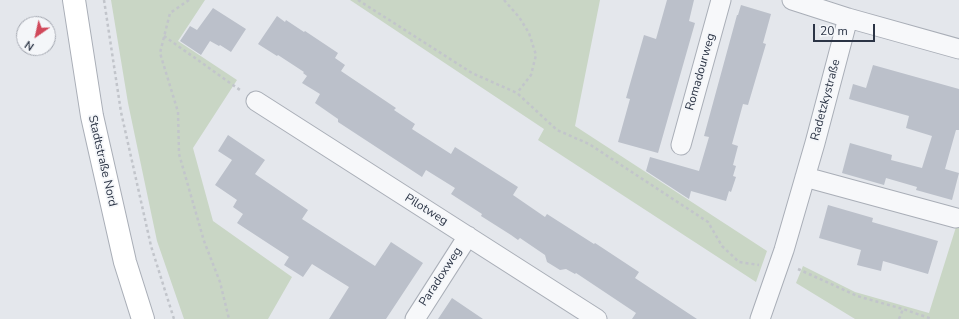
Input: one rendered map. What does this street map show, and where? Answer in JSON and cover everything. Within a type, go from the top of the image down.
[{"type":"main road","name":"Stadtstraße Nord","points":[[74,0],[92,116],[125,262],[143,319]]},
{"type":"street","name":"Romadourweg","points":[[681,145],[721,0]]},
{"type":"street","points":[[792,0],[848,18],[959,49]]},
{"type":"street","name":"Radetzkystraße","points":[[760,319],[779,266],[848,18]]},
{"type":"street","name":"Pilotweg","points":[[256,101],[597,319]]},
{"type":"street","points":[[805,177],[956,218]]},
{"type":"street","name":"Paradoxweg","points":[[415,319],[468,236]]},
{"type":"path","points":[[104,0],[121,112],[152,246],[174,319]]},
{"type":"path","points":[[189,0],[170,13],[160,53],[178,112],[179,154],[204,241],[220,282],[229,319]]},
{"type":"path","points":[[358,0],[472,73],[517,93],[557,130],[589,144],[708,222],[722,246],[739,262],[797,269],[857,296],[932,319]]},
{"type":"path","points":[[504,0],[519,17],[529,33],[536,55],[531,75],[517,93]]},
{"type":"path","points":[[164,36],[256,101]]},
{"type":"path","points":[[899,319],[902,309]]},
{"type":"green space","points":[[111,0],[205,0],[178,41],[237,80],[193,148],[213,221],[292,277],[268,319],[184,319],[157,241],[128,103]]},
{"type":"green space","points":[[350,0],[600,0],[575,126],[767,251],[756,282],[538,140],[544,129]]},
{"type":"green space","points":[[956,227],[959,228],[959,319],[855,319],[796,283],[803,266],[855,292],[929,313]]},
{"type":"building","points":[[667,0],[694,0],[689,21],[695,23],[658,153],[618,142],[630,99],[626,98],[644,35],[656,39]]},
{"type":"building","points":[[741,5],[771,14],[763,43],[766,44],[748,105],[743,104],[732,144],[738,146],[733,165],[736,166],[733,176],[736,177],[726,201],[691,191],[689,199],[646,171],[650,157],[699,171],[709,137],[704,136]]},
{"type":"building","points":[[213,8],[246,29],[231,52],[210,41],[201,55],[180,41],[190,26],[197,30]]},
{"type":"building","points":[[277,16],[285,22],[286,20],[304,32],[305,31],[338,53],[335,58],[345,65],[341,71],[396,108],[394,110],[415,124],[412,129],[451,154],[455,147],[518,187],[513,195],[545,217],[547,214],[639,272],[635,278],[697,319],[632,319],[636,313],[576,273],[575,274],[566,269],[560,270],[547,262],[545,255],[520,238],[518,240],[481,216],[482,214],[451,194],[455,188],[426,170],[422,177],[338,122],[338,119],[315,103],[320,94],[302,83],[307,76],[303,73],[304,72],[258,44]]},
{"type":"building","points":[[873,65],[959,89],[959,130],[956,130],[945,169],[959,173],[952,200],[916,190],[917,187],[886,178],[884,185],[842,173],[850,143],[892,155],[891,160],[922,168],[932,136],[906,128],[909,116],[849,99],[853,84],[866,88]]},
{"type":"building","points":[[228,135],[265,160],[255,174],[308,210],[302,219],[375,266],[391,242],[423,263],[386,319],[329,319],[349,287],[312,264],[303,277],[284,265],[289,257],[237,223],[243,214],[233,207],[237,200],[215,185],[232,160],[218,151]]},
{"type":"building","points":[[828,205],[873,218],[872,222],[938,241],[928,274],[883,261],[881,271],[857,265],[861,250],[819,238]]},
{"type":"building","points":[[452,298],[483,319],[438,319]]}]
